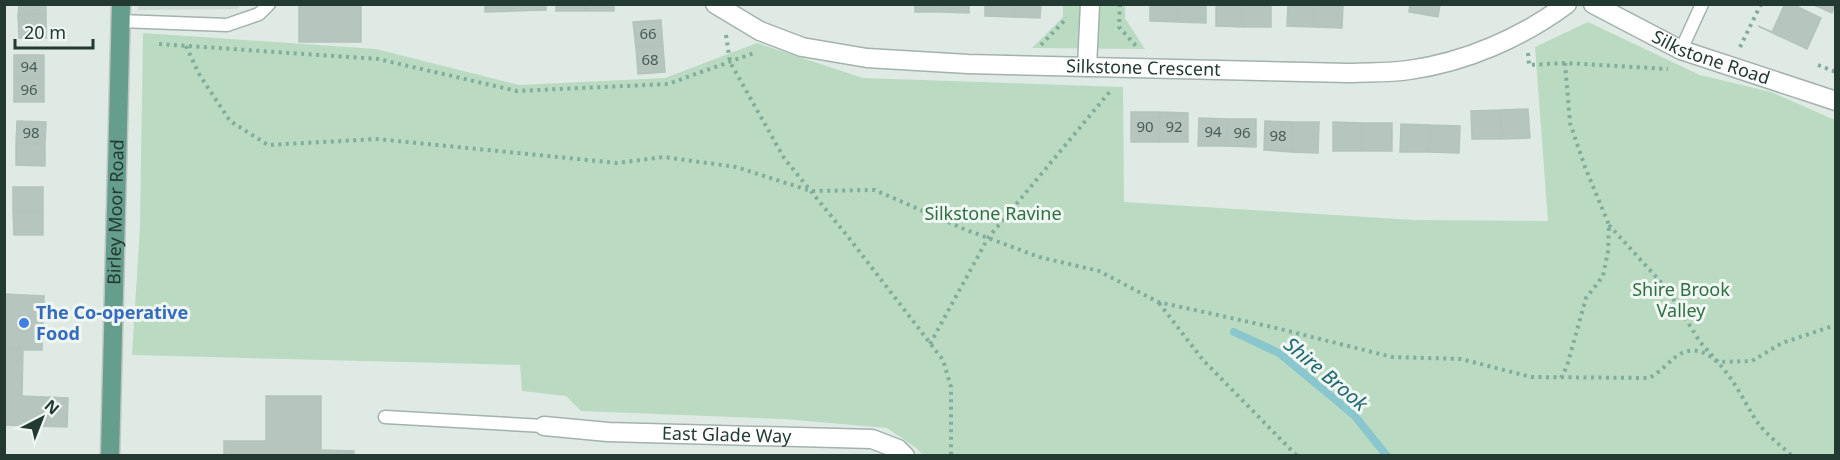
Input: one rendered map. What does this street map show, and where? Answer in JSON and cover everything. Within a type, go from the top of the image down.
[{"type":"main road","name":"Birley Moor Road","points":[[110,456],[121,13]]},
{"type":"street","points":[[1087,67],[1090,4]]},
{"type":"street","name":"Silkstone Crescent","points":[[719,8],[760,31],[802,47],[867,58],[1113,68],[1349,73],[1409,70],[1458,58],[1502,43],[1541,23],[1567,4]]},
{"type":"street","name":"Silkstone Road","points":[[1593,4],[1681,50],[1836,101]]},
{"type":"street","name":"East Glade Way","points":[[544,426],[608,432],[872,439],[898,449],[905,456]]},
{"type":"lane","points":[[121,13],[227,25],[259,14],[269,4]]},
{"type":"lane","points":[[1681,50],[1702,4]]},
{"type":"lane","points":[[385,417],[544,426]]},
{"type":"path","points":[[1120,4],[1119,27],[1157,69]]},
{"type":"path","points":[[1730,67],[1761,4]]},
{"type":"path","points":[[719,8],[730,62],[784,158],[943,360],[951,387],[951,456]]},
{"type":"path","points":[[1022,65],[1065,20],[1066,12]]},
{"type":"path","points":[[1526,31],[1529,65],[1565,63],[1677,69],[1681,50]]},
{"type":"path","points":[[150,43],[378,59],[517,91],[668,84],[785,41]]},
{"type":"path","points":[[186,46],[199,74],[230,121],[268,145],[377,139],[616,163],[664,157],[736,167],[811,191],[875,190],[1039,257],[1099,271],[1158,302],[1392,357],[1461,359],[1531,377],[1649,378],[1659,373],[1683,352],[1700,351],[1719,362],[1752,361],[1782,344],[1836,326]]},
{"type":"path","points":[[1565,63],[1570,123],[1609,225],[1668,290],[1700,342],[1719,362],[1758,423],[1792,456]]},
{"type":"path","points":[[1818,65],[1836,72]]},
{"type":"path","points":[[930,344],[988,238],[1112,91],[1113,68]]},
{"type":"path","points":[[1561,378],[1567,366],[1586,298],[1603,276],[1608,251],[1609,225]]},
{"type":"path","points":[[1158,302],[1203,360],[1297,456]]},
{"type":"shaded area","points":[[138,4],[242,5],[237,9],[138,10]]},
{"type":"green space","points":[[1125,4],[1125,18],[1145,49],[1032,48],[1063,17],[1063,5]]},
{"type":"green space","points":[[1588,22],[1700,75],[1771,92],[1835,120],[1835,455],[923,455],[887,428],[784,419],[581,411],[566,396],[522,391],[520,365],[132,355],[140,227],[143,33],[376,49],[519,85],[665,78],[757,43],[863,78],[1123,87],[1124,202],[1415,220],[1548,221],[1535,47]]},
{"type":"building","points":[[19,4],[46,4],[46,14],[18,15]]},
{"type":"building","points":[[485,4],[515,4],[515,11],[485,12]]},
{"type":"building","points":[[515,4],[546,4],[546,10],[515,11]]},
{"type":"building","points":[[556,4],[585,4],[585,11],[556,11]]},
{"type":"building","points":[[585,4],[614,4],[614,11],[585,11]]},
{"type":"building","points":[[915,4],[942,4],[942,12],[915,12]]},
{"type":"building","points":[[942,4],[969,4],[969,13],[942,12]]},
{"type":"building","points":[[985,4],[1013,4],[1013,17],[985,16]]},
{"type":"building","points":[[1013,4],[1041,4],[1040,18],[1013,17]]},
{"type":"building","points":[[1150,4],[1178,4],[1178,22],[1150,21]]},
{"type":"building","points":[[1178,4],[1206,4],[1206,23],[1178,22]]},
{"type":"building","points":[[1216,4],[1243,4],[1243,27],[1216,26]]},
{"type":"building","points":[[1243,4],[1271,4],[1271,27],[1243,27]]},
{"type":"building","points":[[1288,4],[1315,4],[1314,27],[1287,26]]},
{"type":"building","points":[[1315,4],[1343,4],[1342,28],[1314,27]]},
{"type":"building","points":[[1410,4],[1440,4],[1438,17],[1409,12]]},
{"type":"building","points":[[1785,4],[1792,4],[1821,18],[1807,49],[1758,26],[1772,32]]},
{"type":"building","points":[[1812,4],[1835,4],[1832,13]]},
{"type":"building","points":[[299,6],[361,6],[361,42],[299,42]]},
{"type":"building","points":[[46,14],[46,38],[19,38],[18,15]]},
{"type":"building","points":[[661,20],[663,46],[636,48],[633,22]]},
{"type":"building","points":[[663,46],[665,72],[638,74],[636,48]]},
{"type":"building","points":[[14,55],[44,55],[44,79],[14,79]]},
{"type":"building","points":[[14,79],[44,79],[44,102],[14,102]]},
{"type":"building","points":[[1528,109],[1530,138],[1501,139],[1500,110]]},
{"type":"building","points":[[1500,110],[1501,139],[1472,139],[1471,111]]},
{"type":"building","points":[[1131,112],[1160,112],[1159,142],[1131,142]]},
{"type":"building","points":[[1160,112],[1188,113],[1188,142],[1159,142]]},
{"type":"building","points":[[1199,118],[1228,119],[1227,146],[1198,146]]},
{"type":"building","points":[[1228,119],[1256,119],[1256,147],[1227,146]]},
{"type":"building","points":[[17,121],[46,122],[45,144],[16,143]]},
{"type":"building","points":[[1265,121],[1292,122],[1291,152],[1264,150]]},
{"type":"building","points":[[1292,122],[1319,122],[1318,153],[1291,152]]},
{"type":"building","points":[[1333,122],[1363,123],[1362,151],[1333,151]]},
{"type":"building","points":[[1363,123],[1392,123],[1392,151],[1362,151]]},
{"type":"building","points":[[1401,124],[1430,125],[1429,152],[1400,152]]},
{"type":"building","points":[[1430,125],[1460,126],[1459,153],[1429,152]]},
{"type":"building","points":[[16,143],[45,144],[45,166],[16,165]]},
{"type":"building","points":[[13,187],[43,187],[43,211],[13,211]]},
{"type":"building","points":[[13,211],[43,211],[43,235],[14,235]]},
{"type":"building","name":"The Co-operative Food","points":[[4,294],[44,296],[42,350],[4,349]]},
{"type":"building","points":[[4,349],[23,349],[22,396],[68,398],[67,427],[4,425]]},
{"type":"building","points":[[266,396],[321,396],[321,450],[354,451],[354,456],[224,456],[224,441],[266,441]]},
{"type":"waterway","name":"Shire Brook","points":[[1234,332],[1279,353],[1354,415],[1387,456]]},
{"type":"place","name":"The Co-operative Food","points":[[24,323]]},
{"type":"park label","name":"Silkstone Ravine","points":[[993,214]]},
{"type":"park label","name":"Shire Brook Valley","points":[[1681,300]]}]
